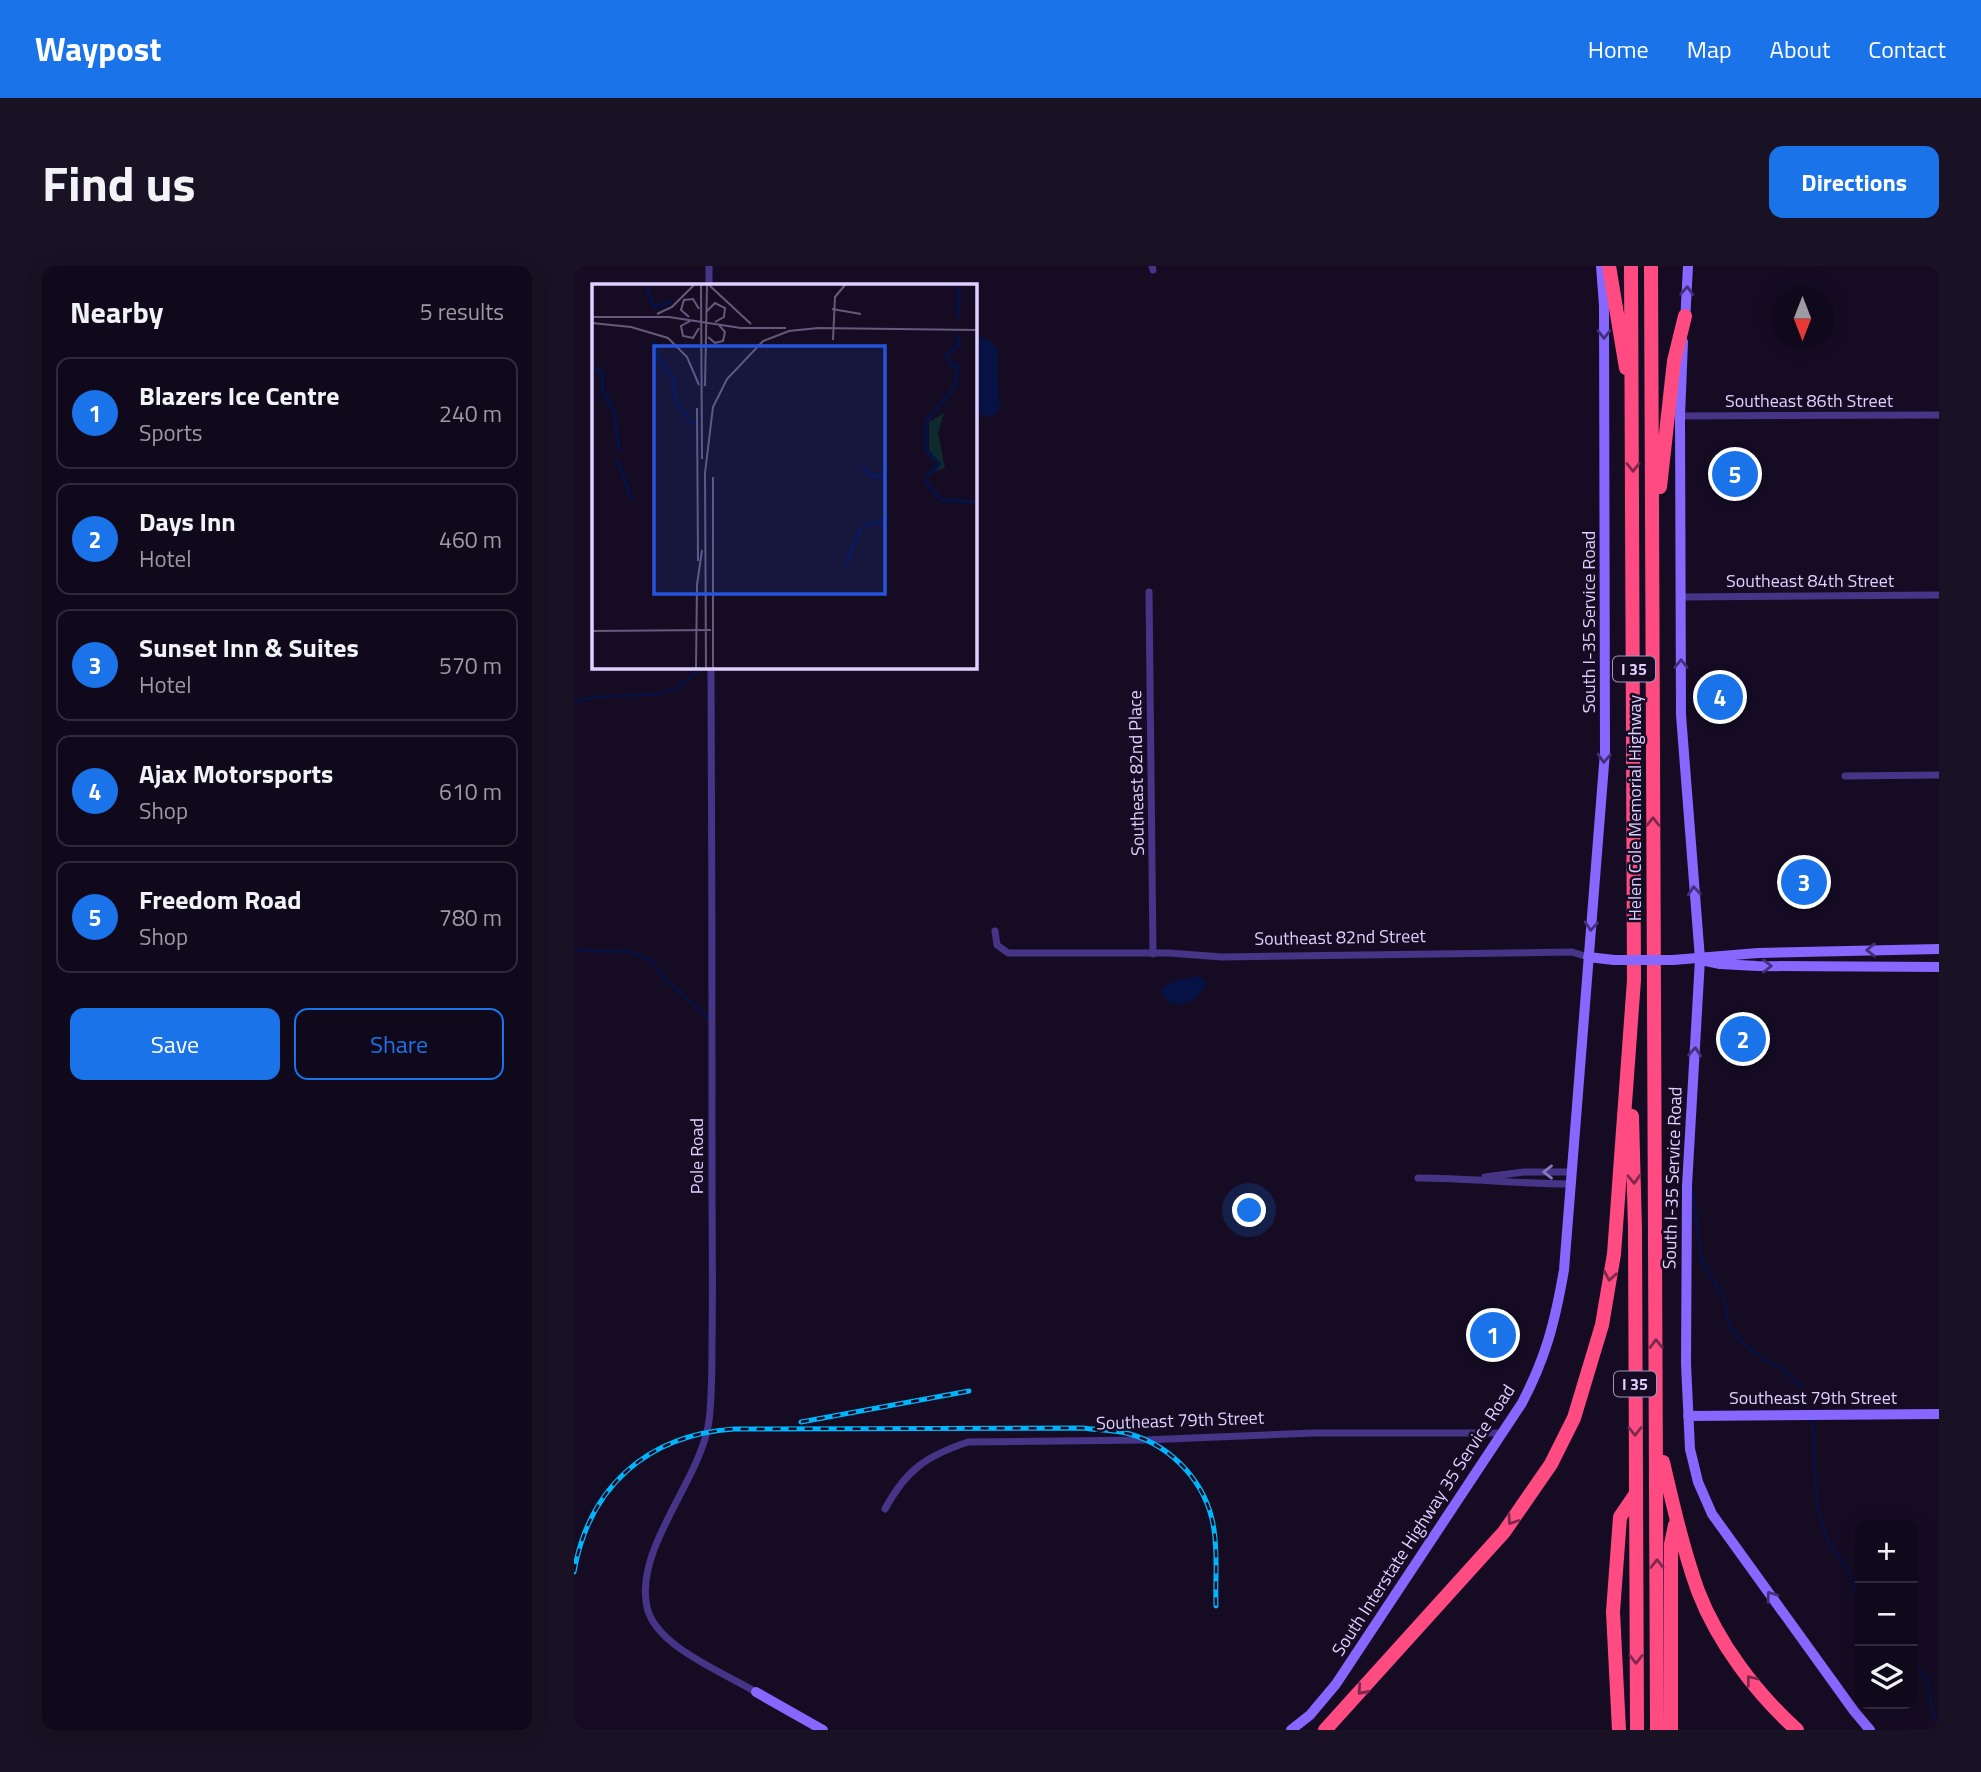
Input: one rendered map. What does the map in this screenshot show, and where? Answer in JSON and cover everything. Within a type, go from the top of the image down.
[{"type":"highway","points":[[1608,266],[1632,399]]},
{"type":"highway","name":"Helen Cole Memorial Highway","points":[[1630,1037],[1634,980],[1631,266]]},
{"type":"highway","name":"Helen Cole Memorial Highway","points":[[1651,266],[1657,1436]]},
{"type":"highway","points":[[1652,551],[1674,361],[1685,316]]},
{"type":"highway","points":[[1325,1730],[1504,1532],[1551,1464],[1574,1418],[1602,1325],[1614,1254],[1630,1037]]},
{"type":"highway","name":"I 35","points":[[1630,1037],[1635,1229],[1637,1730]]},
{"type":"highway","points":[[1657,1436],[1676,1518],[1699,1594],[1718,1631],[1758,1688],[1775,1710],[1797,1730]]},
{"type":"highway","name":"I 35","points":[[1657,1436],[1657,1730]]},
{"type":"highway","points":[[1619,1730],[1613,1612],[1620,1517],[1635,1495]]},
{"type":"highway","points":[[1671,1730],[1671,1544],[1676,1518]]},
{"type":"street","points":[[709,266],[709,284]]},
{"type":"street","name":"South I-35 Service Road","points":[[1564,1270],[1605,738],[1604,306],[1601,266]]},
{"type":"street","points":[[1680,597],[1680,416],[1688,266]]},
{"type":"street","name":"Southeast 86th Street","points":[[1680,416],[1939,415]]},
{"type":"street","name":"Southeast 82nd Place","points":[[1149,592],[1153,954]]},
{"type":"street","name":"Southeast 84th Street","points":[[1680,597],[1939,595]]},
{"type":"street","name":"South I-35 Service Road","points":[[1680,597],[1682,746],[1700,959],[1687,1186],[1686,1364],[1693,1466],[1704,1501],[1854,1712],[1870,1730]]},
{"type":"street","name":"Pole Road","points":[[710,668],[713,1278],[711,1400],[705,1441],[658,1541],[645,1593],[647,1611],[657,1630],[674,1644],[756,1692]]},
{"type":"street","points":[[1845,776],[1939,775]]},
{"type":"street","name":"Southeast 82nd Street","points":[[995,931],[997,945],[1008,953],[1222,957],[1572,952],[1614,960],[1674,960],[1758,953],[1939,950]]},
{"type":"street","name":"Southeast 82nd Street","points":[[1700,959],[1720,964],[1757,966],[1939,967]]},
{"type":"street","points":[[1473,1178],[1524,1172],[1571,1178]]},
{"type":"street","points":[[1418,1178],[1473,1178],[1524,1184],[1571,1178]]},
{"type":"street","name":"South Interstate Highway 35 Service Road","points":[[1291,1730],[1310,1715],[1336,1684],[1503,1433],[1536,1376],[1550,1341],[1564,1270]]},
{"type":"street","name":"Southeast 79th Street","points":[[1688,1416],[1939,1414]]},
{"type":"street","name":"Southeast 79th Street","points":[[885,1509],[897,1486],[918,1466],[945,1449],[968,1442],[1145,1440],[1288,1434],[1503,1433]]},
{"type":"street","points":[[756,1692],[823,1730]]},
{"type":"shaded area","points":[[980,338],[988,339],[997,348],[1000,408],[994,415],[985,417],[976,411],[976,342]]},
{"type":"shaded area","points":[[1198,976],[1206,982],[1203,990],[1191,1001],[1176,1004],[1164,997],[1161,989],[1174,981]]},
{"type":"waterway","points":[[574,702],[596,697],[660,694],[679,687],[701,668]]},
{"type":"waterway","points":[[574,950],[630,952],[651,960],[662,976],[710,1020]]},
{"type":"waterway","points":[[1693,1192],[1701,1260],[1724,1299],[1729,1325],[1744,1344],[1763,1359],[1783,1369],[1802,1388],[1809,1411]]},
{"type":"waterway","points":[[1810,1417],[1813,1424],[1817,1498],[1822,1526],[1829,1543],[1850,1575],[1855,1590]]},
{"type":"waterway","points":[[1918,1669],[1929,1681],[1931,1709],[1939,1724]]},
{"type":"railway","points":[[801,1422],[969,1391]]},
{"type":"railway","points":[[574,1572],[593,1514],[627,1470],[650,1454],[703,1433],[734,1429],[1082,1428],[1130,1434],[1146,1440],[1174,1458],[1196,1483],[1205,1498],[1214,1530],[1216,1606]]},
{"type":"place","name":"Freedom Road","points":[[1735,474]]},
{"type":"place","name":"Ajax Motorsports","points":[[1720,697]]},
{"type":"place","name":"Sunset Inn & Suites","points":[[1804,882]]},
{"type":"place","name":"Days Inn","points":[[1743,1039]]},
{"type":"place","name":"Blazers Ice Centre","points":[[1493,1335]]}]
